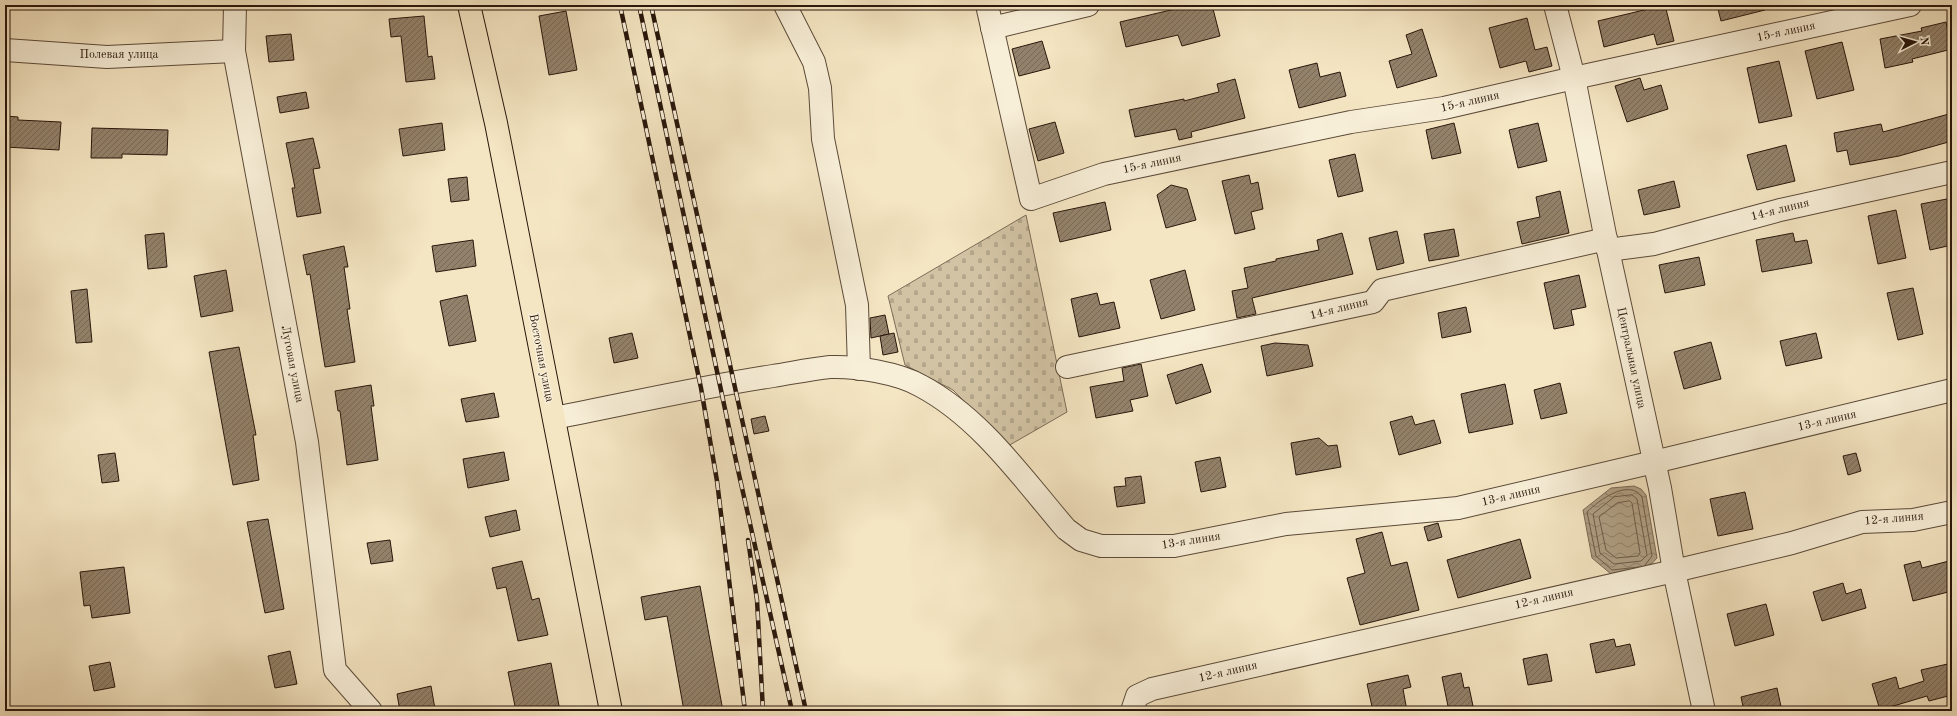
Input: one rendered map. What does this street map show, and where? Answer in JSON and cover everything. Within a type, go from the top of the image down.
[{"type":"main road","name":"Восточная улица","points":[[469,5],[496,123],[611,711]]},
{"type":"street","name":"Луговая улица","points":[[235,5],[234,51],[306,442],[335,670],[371,711]]},
{"type":"street","points":[[785,5],[814,62],[820,88],[823,139],[857,305],[859,369]]},
{"type":"street","points":[[987,5],[992,28],[1088,5]]},
{"type":"street","name":"Центральная улица","points":[[1555,5],[1574,78],[1607,245],[1654,462],[1674,571],[1704,711]]},
{"type":"street","name":"15-я линия","points":[[992,28],[1031,199],[1104,174],[1351,122],[1444,108],[1574,78],[1910,5]]},
{"type":"street","name":"Полевая улица","points":[[5,50],[107,57],[234,51]]},
{"type":"street","name":"14-я линия","points":[[1067,367],[1373,302],[1382,290],[1607,245],[1654,244],[1780,210],[1952,172]]},
{"type":"street","name":"13-я линия","points":[[554,418],[760,378],[831,367],[859,369],[896,377],[920,385],[946,401],[980,430],[1066,529],[1081,540],[1101,546],[1174,546],[1286,524],[1458,508],[1952,390]]},
{"type":"street","name":"12-я линия","points":[[1135,704],[1152,689],[1674,571],[1792,543],[1862,522],[1913,520],[1952,512]]},
{"type":"green space","points":[[1026,215],[1067,412],[1008,446],[953,390],[905,365],[888,296]]},
{"type":"water","points":[[1634,486],[1641,489],[1646,495],[1657,558],[1646,570],[1611,574],[1592,558],[1583,510],[1611,488]]},
{"type":"building","points":[[1192,5],[1212,5],[1220,36],[1182,46],[1178,35],[1126,47],[1120,22]]},
{"type":"building","points":[[1665,5],[1674,41],[1657,45],[1654,34],[1604,47],[1598,21]]},
{"type":"building","points":[[1717,5],[1765,5],[1765,10],[1721,21]]},
{"type":"building","points":[[566,11],[577,70],[549,75],[539,16]]},
{"type":"building","points":[[424,16],[428,57],[432,56],[435,79],[406,82],[401,36],[391,37],[389,19]]},
{"type":"building","points":[[1527,18],[1535,50],[1547,47],[1552,66],[1529,72],[1526,61],[1500,68],[1489,28]]},
{"type":"building","points":[[1946,22],[1952,49],[1912,59],[1913,62],[1885,68],[1880,39],[1922,31],[1921,28]]},
{"type":"building","points":[[1422,29],[1437,76],[1397,88],[1389,61],[1412,54],[1406,35]]},
{"type":"building","points":[[291,34],[294,60],[269,62],[266,36]]},
{"type":"building","points":[[1042,41],[1050,68],[1019,76],[1012,49]]},
{"type":"building","points":[[1842,42],[1854,90],[1817,99],[1805,51]]},
{"type":"building","points":[[1779,61],[1792,116],[1759,123],[1747,68]]},
{"type":"building","points":[[1317,63],[1320,77],[1340,72],[1346,96],[1299,108],[1289,70]]},
{"type":"building","points":[[1640,78],[1644,90],[1661,85],[1668,109],[1627,122],[1615,86]]},
{"type":"building","points":[[1235,79],[1245,118],[1191,132],[1192,137],[1179,140],[1176,129],[1135,137],[1129,110],[1184,99],[1184,101],[1219,92],[1217,84]]},
{"type":"building","points":[[306,92],[309,108],[280,113],[277,97]]},
{"type":"building","points":[[1949,114],[1952,124],[1952,141],[1899,156],[1850,165],[1847,150],[1837,152],[1834,133],[1881,124],[1883,132]]},
{"type":"building","points":[[5,116],[18,117],[18,120],[61,122],[59,150],[5,147]]},
{"type":"building","points":[[1055,122],[1064,153],[1038,161],[1029,129]]},
{"type":"building","points":[[442,123],[445,150],[403,156],[399,129]]},
{"type":"building","points":[[1454,123],[1461,153],[1432,159],[1426,130]]},
{"type":"building","points":[[1538,123],[1547,161],[1518,168],[1509,130]]},
{"type":"building","points":[[92,128],[168,130],[167,155],[122,154],[122,158],[91,158]]},
{"type":"building","points":[[313,138],[320,168],[313,169],[321,213],[297,217],[292,188],[295,188],[286,143]]},
{"type":"building","points":[[1786,145],[1795,181],[1757,190],[1747,155]]},
{"type":"building","points":[[1355,154],[1363,191],[1338,197],[1329,160]]},
{"type":"building","points":[[1249,175],[1251,184],[1258,182],[1263,209],[1251,212],[1255,229],[1235,234],[1222,181]]},
{"type":"building","points":[[467,177],[469,200],[451,202],[448,179]]},
{"type":"building","points":[[1674,181],[1680,207],[1644,215],[1638,190]]},
{"type":"building","points":[[1171,185],[1187,189],[1196,220],[1166,228],[1157,195]]},
{"type":"building","points":[[1560,191],[1569,233],[1522,244],[1517,222],[1540,217],[1536,197]]},
{"type":"building","points":[[1952,198],[1952,245],[1930,250],[1921,204]]},
{"type":"building","points":[[1105,202],[1111,230],[1060,242],[1053,213]]},
{"type":"building","points":[[1896,210],[1906,258],[1878,264],[1868,216]]},
{"type":"building","points":[[1454,229],[1459,256],[1429,261],[1424,234]]},
{"type":"building","points":[[1397,231],[1404,263],[1377,270],[1369,238]]},
{"type":"building","points":[[164,233],[167,267],[148,269],[145,235]]},
{"type":"building","points":[[1342,233],[1353,274],[1252,298],[1256,314],[1237,318],[1232,291],[1248,288],[1244,268],[1276,261],[1276,259],[1319,250],[1317,240]]},
{"type":"building","points":[[1793,233],[1795,242],[1807,240],[1812,263],[1762,272],[1756,240]]},
{"type":"building","points":[[473,240],[476,266],[436,272],[432,246]]},
{"type":"building","points":[[344,246],[348,267],[344,267],[350,309],[347,309],[355,362],[325,367],[310,274],[307,275],[303,255]]},
{"type":"building","points":[[1699,257],[1705,285],[1665,293],[1659,265]]},
{"type":"building","points":[[226,270],[233,311],[201,317],[194,276]]},
{"type":"building","points":[[1185,270],[1195,310],[1161,319],[1150,280]]},
{"type":"building","points":[[1579,275],[1586,307],[1571,310],[1574,325],[1554,329],[1544,283]]},
{"type":"building","points":[[1913,288],[1923,334],[1898,340],[1887,293]]},
{"type":"building","points":[[87,289],[92,342],[76,343],[71,291]]},
{"type":"building","points":[[1097,293],[1100,305],[1114,302],[1120,328],[1079,337],[1071,299]]},
{"type":"building","points":[[467,295],[476,341],[449,346],[440,301]]},
{"type":"building","points":[[1466,307],[1471,332],[1442,338],[1438,313]]},
{"type":"building","points":[[885,315],[889,334],[871,338],[870,318]]},
{"type":"building","points":[[632,333],[638,358],[614,363],[609,338]]},
{"type":"building","points":[[894,333],[898,352],[883,355],[880,336]]},
{"type":"building","points":[[1816,333],[1822,358],[1786,366],[1780,341]]},
{"type":"building","points":[[1711,342],[1721,379],[1684,389],[1674,352]]},
{"type":"building","points":[[1275,343],[1308,345],[1313,366],[1267,376],[1261,346]]},
{"type":"building","points":[[239,347],[256,435],[253,435],[259,480],[233,485],[209,352]]},
{"type":"building","points":[[1141,364],[1148,396],[1130,400],[1133,411],[1096,418],[1090,387],[1124,381],[1122,368]]},
{"type":"building","points":[[1202,364],[1211,392],[1176,404],[1167,375]]},
{"type":"building","points":[[1560,383],[1567,413],[1541,419],[1534,390]]},
{"type":"building","points":[[1505,384],[1513,424],[1469,433],[1461,394]]},
{"type":"building","points":[[371,385],[374,406],[371,406],[378,460],[347,465],[340,411],[338,411],[335,391]]},
{"type":"building","points":[[494,393],[499,417],[466,422],[461,399]]},
{"type":"building","points":[[765,416],[769,431],[754,434],[751,419]]},
{"type":"building","points":[[1412,416],[1415,425],[1434,420],[1441,443],[1399,455],[1390,422]]},
{"type":"building","points":[[1319,438],[1328,446],[1337,445],[1341,467],[1296,475],[1291,443]]},
{"type":"building","points":[[504,452],[509,480],[468,488],[463,459]]},
{"type":"building","points":[[115,453],[119,481],[102,483],[98,455]]},
{"type":"building","points":[[1856,453],[1861,471],[1848,475],[1843,456]]},
{"type":"building","points":[[1220,457],[1226,487],[1201,492],[1195,462]]},
{"type":"building","points":[[1141,476],[1145,503],[1117,507],[1114,487],[1126,486],[1125,478]]},
{"type":"building","points":[[1745,492],[1753,529],[1718,536],[1710,499]]},
{"type":"building","points":[[516,510],[520,530],[490,537],[485,517]]},
{"type":"building","points":[[268,519],[284,609],[265,613],[247,522]]},
{"type":"building","points":[[1438,523],[1442,537],[1428,541],[1424,527]]},
{"type":"building","points":[[1382,532],[1391,566],[1407,562],[1419,610],[1360,625],[1347,578],[1365,573],[1356,539]]},
{"type":"building","points":[[1520,539],[1531,578],[1458,598],[1447,560]]},
{"type":"building","points":[[390,540],[393,561],[371,564],[367,543]]},
{"type":"building","points":[[522,561],[532,600],[539,598],[548,635],[518,641],[506,587],[497,589],[492,568]]},
{"type":"building","points":[[1920,561],[1922,568],[1949,561],[1952,572],[1952,591],[1913,601],[1904,565]]},
{"type":"building","points":[[124,567],[130,613],[92,618],[90,605],[84,606],[80,572]]},
{"type":"building","points":[[1843,583],[1846,594],[1861,589],[1866,608],[1822,621],[1813,592]]},
{"type":"building","points":[[700,586],[723,711],[684,711],[667,616],[645,620],[641,597]]},
{"type":"building","points":[[1766,604],[1774,635],[1735,646],[1727,614]]},
{"type":"building","points":[[1614,639],[1616,647],[1630,644],[1635,665],[1596,673],[1590,644]]},
{"type":"building","points":[[290,651],[297,684],[275,688],[268,656]]},
{"type":"building","points":[[1547,654],[1552,681],[1528,685],[1523,659]]},
{"type":"building","points":[[110,662],[115,687],[94,691],[89,666]]},
{"type":"building","points":[[551,663],[560,711],[516,711],[508,672]]},
{"type":"building","points":[[1952,663],[1952,695],[1929,701],[1927,696],[1880,710],[1872,684],[1896,677],[1899,689],[1924,681],[1921,670]]},
{"type":"building","points":[[1461,673],[1464,688],[1469,687],[1473,706],[1449,711],[1442,677]]},
{"type":"building","points":[[1408,675],[1411,687],[1403,689],[1407,711],[1373,711],[1367,684]]},
{"type":"building","points":[[431,686],[435,709],[425,711],[400,711],[397,694]]},
{"type":"building","points":[[1777,688],[1782,711],[1744,711],[1741,697]]},
{"type":"railway","points":[[620,5],[701,388],[717,481],[745,711]]},
{"type":"railway","points":[[639,5],[738,470],[792,711]]},
{"type":"railway","points":[[651,5],[806,711]]},
{"type":"railway","points":[[748,540],[757,600],[763,711]]}]
